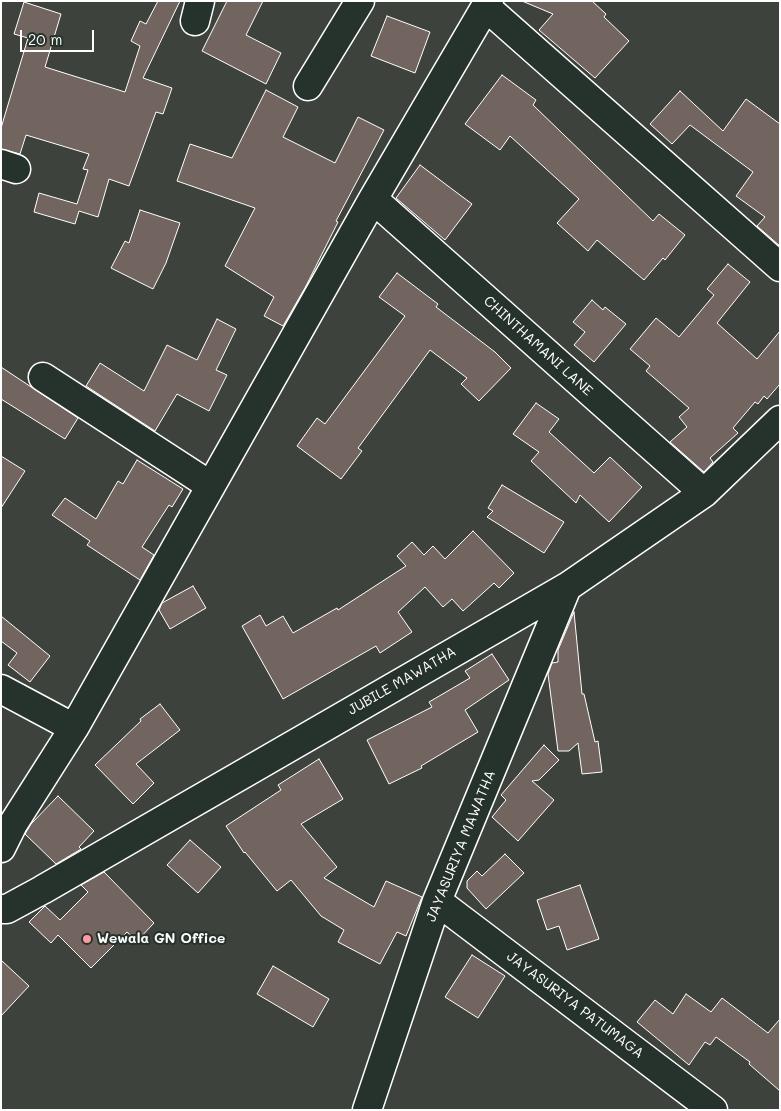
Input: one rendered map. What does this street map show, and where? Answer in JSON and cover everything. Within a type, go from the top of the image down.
[{"type":"street","points":[[308,86],[360,1]]},
{"type":"street","points":[[1,848],[13,824],[74,728],[373,199],[480,5],[780,267]]},
{"type":"street","name":"CHINTHAMANI LANE","points":[[373,199],[704,493]]},
{"type":"street","points":[[43,377],[211,486]]},
{"type":"street","name":"JUBILE MAWATHA","points":[[1,909],[7,909],[42,890],[567,586],[704,493],[780,420]]},
{"type":"street","name":"JAYASURIYA MAWATHA","points":[[367,1110],[437,901],[567,586]]},
{"type":"street","points":[[1,689],[74,728]]},
{"type":"street","name":"JAYASURIYA PATUMAGA","points":[[437,901],[713,1110]]},
{"type":"building","points":[[158,1],[180,1],[143,78],[172,88],[163,114],[156,112],[129,186],[109,179],[98,217],[79,211],[75,224],[34,212],[39,193],[77,204],[88,170],[83,169],[89,154],[26,135],[20,154],[1,149],[1,128],[28,38],[14,34],[24,2],[61,14],[45,67],[125,92],[140,46],[131,41],[140,21],[146,24]]},
{"type":"building","points":[[227,1],[263,1],[246,35],[281,53],[266,84],[202,51]]},
{"type":"building","points":[[522,1],[592,1],[606,14],[604,17],[629,41],[595,78],[539,30],[553,14]]},
{"type":"building","points":[[387,16],[430,32],[415,73],[371,56]]},
{"type":"building","points":[[502,75],[536,100],[533,105],[653,221],[659,214],[685,235],[665,260],[663,258],[644,280],[597,240],[588,251],[557,223],[579,199],[510,136],[500,150],[465,124]]},
{"type":"building","points":[[266,90],[298,107],[283,137],[335,163],[358,117],[384,130],[336,221],[338,222],[306,286],[283,326],[264,316],[274,297],[225,266],[255,208],[177,181],[190,144],[232,158]]},
{"type":"building","points":[[680,91],[723,131],[746,99],[780,124],[780,246],[757,226],[765,217],[736,196],[753,172],[690,125],[672,144],[650,124]]},
{"type":"building","points":[[420,165],[472,204],[445,240],[396,198]]},
{"type":"building","points":[[140,210],[180,223],[166,263],[153,289],[111,268],[125,241],[129,243]]},
{"type":"building","points":[[728,264],[750,282],[717,323],[757,359],[780,331],[780,384],[767,399],[764,396],[758,404],[755,402],[733,428],[738,433],[710,458],[713,462],[704,472],[670,442],[687,427],[679,417],[689,408],[646,371],[650,366],[630,349],[656,318],[679,337],[714,295],[707,289]]},
{"type":"building","points":[[397,273],[438,304],[436,307],[495,352],[511,368],[479,401],[461,384],[467,378],[430,350],[358,448],[362,451],[341,479],[297,446],[317,418],[325,424],[405,316],[379,297]]},
{"type":"building","points":[[592,300],[603,310],[605,307],[626,324],[594,362],[574,345],[585,332],[573,322]]},
{"type":"building","points":[[217,319],[236,329],[216,370],[227,375],[209,411],[177,394],[155,431],[86,386],[100,363],[144,391],[167,345],[197,360]]},
{"type":"building","points":[[1,367],[78,418],[65,439],[1,399]]},
{"type":"building","points":[[536,403],[559,419],[549,432],[594,473],[610,457],[642,487],[609,522],[580,495],[576,503],[531,461],[539,452],[513,434]]},
{"type":"building","points":[[1,456],[25,471],[1,508]]},
{"type":"building","points":[[137,460],[183,489],[172,507],[169,505],[142,547],[154,555],[140,580],[87,545],[90,541],[52,515],[65,498],[96,519],[118,481],[123,484]]},
{"type":"building","points":[[502,485],[564,522],[544,553],[487,517],[493,511],[488,508]]},
{"type":"building","points":[[473,531],[514,573],[499,588],[494,583],[463,611],[452,599],[443,607],[425,587],[398,612],[412,632],[380,653],[376,646],[283,699],[242,626],[260,615],[266,626],[283,616],[293,633],[337,608],[338,610],[406,566],[397,556],[412,542],[424,555],[433,546],[445,559]]},
{"type":"building","points":[[193,586],[206,608],[170,629],[159,610],[162,603]]},
{"type":"building","points":[[574,612],[582,694],[584,694],[595,742],[598,741],[602,772],[582,774],[578,743],[569,751],[558,751],[548,674],[552,663],[558,662],[558,650]]},
{"type":"building","points":[[1,616],[50,656],[30,682],[8,665],[17,653],[1,641]]},
{"type":"building","points":[[492,654],[509,680],[465,710],[478,732],[421,766],[422,768],[389,784],[367,740],[432,707],[429,702],[470,678],[465,671]]},
{"type":"building","points":[[160,704],[180,730],[136,764],[154,783],[133,804],[95,765],[141,721],[140,719]]},
{"type":"building","points":[[544,745],[559,760],[539,780],[532,781],[554,800],[518,841],[492,817],[506,800],[501,795]]},
{"type":"building","points":[[319,759],[343,799],[301,824],[337,867],[324,878],[374,907],[386,881],[422,897],[406,936],[397,932],[380,964],[338,942],[344,930],[321,916],[291,880],[277,891],[244,853],[226,826],[281,790],[278,785]]},
{"type":"building","points":[[58,796],[94,831],[79,847],[81,849],[56,864],[25,834],[31,824]]},
{"type":"building","points":[[190,840],[221,867],[198,893],[167,865]]},
{"type":"building","points":[[505,854],[524,873],[486,909],[467,888],[467,881],[477,871],[482,876]]},
{"type":"building","points":[[104,872],[154,923],[137,941],[127,932],[91,968],[58,935],[51,943],[29,922],[45,906],[60,920],[88,892],[81,885]]},
{"type":"building","points":[[580,885],[599,939],[567,950],[559,926],[547,930],[537,900]]},
{"type":"building","points":[[472,955],[505,976],[478,1018],[445,997]]},
{"type":"building","points":[[1,960],[29,986],[1,1016]]},
{"type":"building","points":[[273,966],[329,999],[313,1027],[257,994]]},
{"type":"building","points":[[686,994],[711,1012],[722,998],[768,1033],[780,1019],[780,1091],[749,1064],[750,1062],[716,1037],[710,1045],[705,1042],[689,1065],[637,1022],[655,1000],[673,1014]]},
{"type":"place","name":"Wewala GN Office","points":[[87,939]]}]
